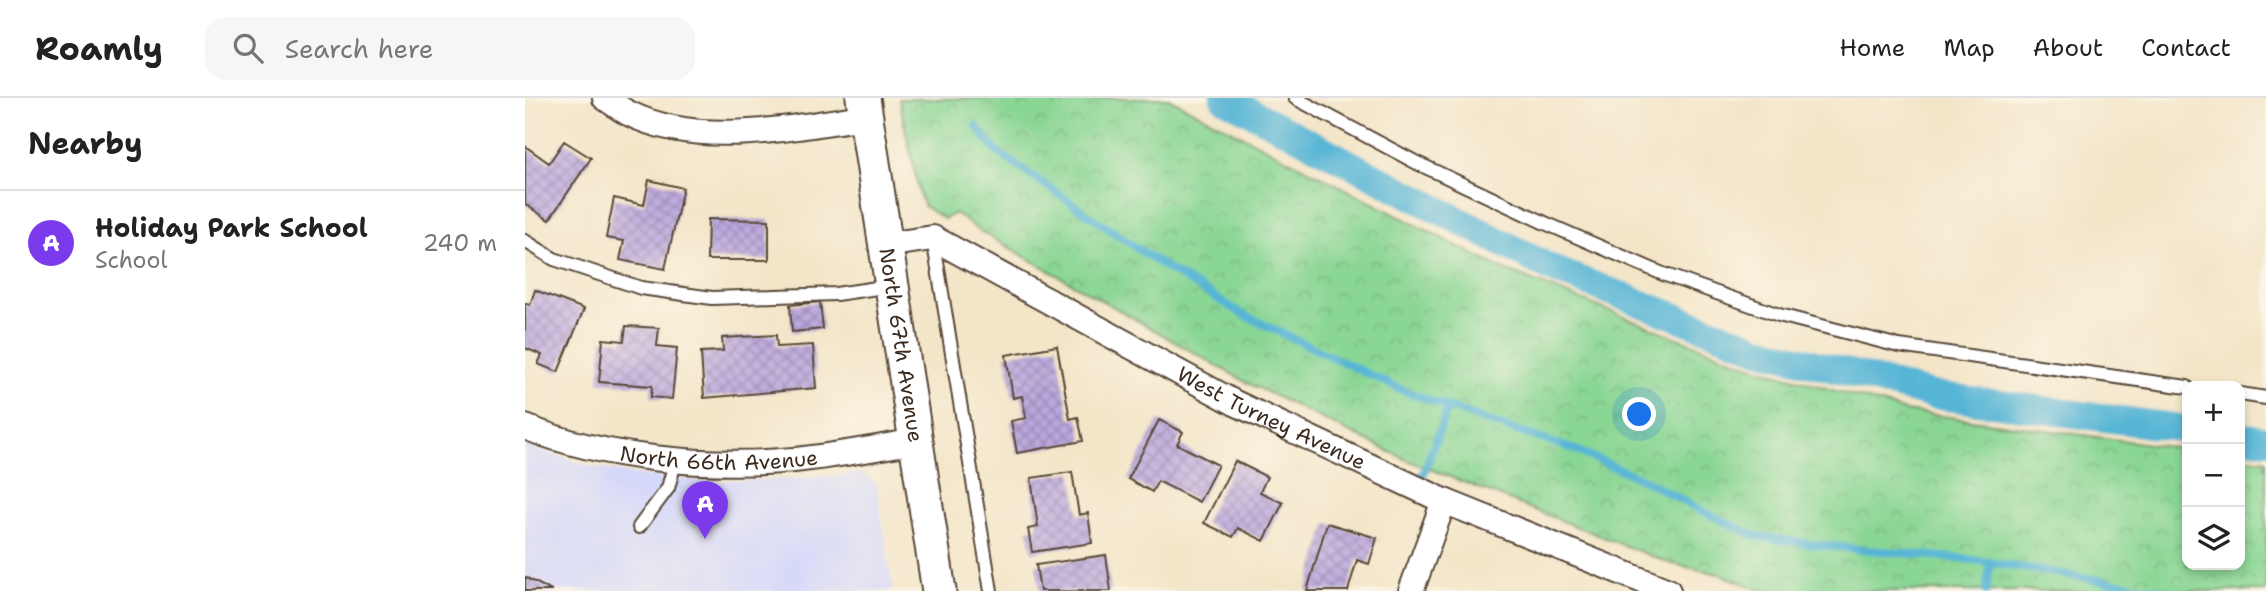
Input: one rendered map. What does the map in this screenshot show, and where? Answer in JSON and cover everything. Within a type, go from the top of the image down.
[{"type":"main road","name":"North 67th Avenue","points":[[864,107],[939,591]]},
{"type":"street","points":[[605,98],[627,113],[663,126],[703,132],[740,132],[864,107]]},
{"type":"street","points":[[885,245],[933,238]]},
{"type":"street","name":"West Turney Avenue","points":[[933,238],[1235,403],[1444,501],[1668,591]]},
{"type":"street","name":"North 66th Avenue","points":[[525,427],[557,440],[612,452],[740,463],[793,460],[916,441]]},
{"type":"street","points":[[1411,591],[1444,501]]},
{"type":"lane","points":[[1295,98],[1417,163],[1545,223],[1663,274],[1779,315],[1899,346],[2182,386]]},
{"type":"lane","points":[[933,238],[991,591]]},
{"type":"lane","points":[[525,241],[554,259],[641,288],[712,298],[836,294],[891,286]]},
{"type":"lane","points":[[2245,395],[2266,398]]},
{"type":"lane","points":[[639,527],[668,488],[676,459]]},
{"type":"shaded area","points":[[525,445],[590,466],[636,475],[707,481],[795,479],[861,473],[874,481],[877,488],[893,591],[525,591]]},
{"type":"green space","points":[[1168,98],[1500,268],[1747,365],[1905,411],[2182,448],[2182,570],[2245,570],[2245,458],[2266,460],[2266,591],[1763,591],[1719,574],[1669,563],[1407,460],[1246,382],[978,230],[955,213],[944,219],[924,206],[920,197],[899,99]]},
{"type":"building","points":[[564,141],[591,158],[549,220],[525,204],[525,146],[549,163]]},
{"type":"building","points":[[649,180],[683,188],[665,269],[620,260],[624,241],[606,238],[614,198],[644,205]]},
{"type":"building","points":[[708,219],[769,220],[769,260],[707,260]]},
{"type":"building","points":[[535,290],[584,309],[558,372],[538,364],[542,355],[525,348],[525,303],[530,305]]},
{"type":"building","points":[[820,302],[823,329],[792,332],[790,305]]},
{"type":"building","points":[[626,326],[659,328],[657,346],[677,348],[672,399],[651,397],[652,386],[599,382],[603,339],[624,341]]},
{"type":"building","points":[[776,335],[777,347],[813,345],[816,388],[704,398],[701,352],[723,351],[722,338]]},
{"type":"building","points":[[1057,346],[1070,419],[1078,417],[1083,441],[1017,453],[1011,421],[1026,418],[1022,396],[1013,398],[1006,355]]},
{"type":"building","points":[[1159,420],[1183,432],[1177,444],[1218,465],[1199,502],[1158,481],[1152,492],[1128,479]]},
{"type":"building","points":[[1235,461],[1267,477],[1260,492],[1283,503],[1264,541],[1238,528],[1233,537],[1204,523]]},
{"type":"building","points":[[1072,472],[1079,515],[1088,513],[1092,543],[1032,552],[1028,529],[1038,527],[1031,478]]},
{"type":"building","points":[[1327,523],[1377,538],[1369,564],[1357,560],[1348,591],[1307,591]]},
{"type":"building","points":[[1106,555],[1111,591],[1040,591],[1036,565]]},
{"type":"building","points":[[525,577],[552,591],[525,591]]},
{"type":"waterway","points":[[1224,98],[1552,269],[1759,349],[1932,395],[2182,428]]},
{"type":"waterway","points":[[976,126],[996,151],[1160,264],[1244,315],[1402,390],[1573,449],[1644,480],[1755,536],[1974,560],[2167,591]]},
{"type":"waterway","points":[[1422,477],[1448,407]]},
{"type":"waterway","points":[[2245,437],[2266,440]]},
{"type":"waterway","points":[[1986,591],[1990,563]]},
{"type":"place","name":"Holiday Park School","points":[[705,539]]}]
